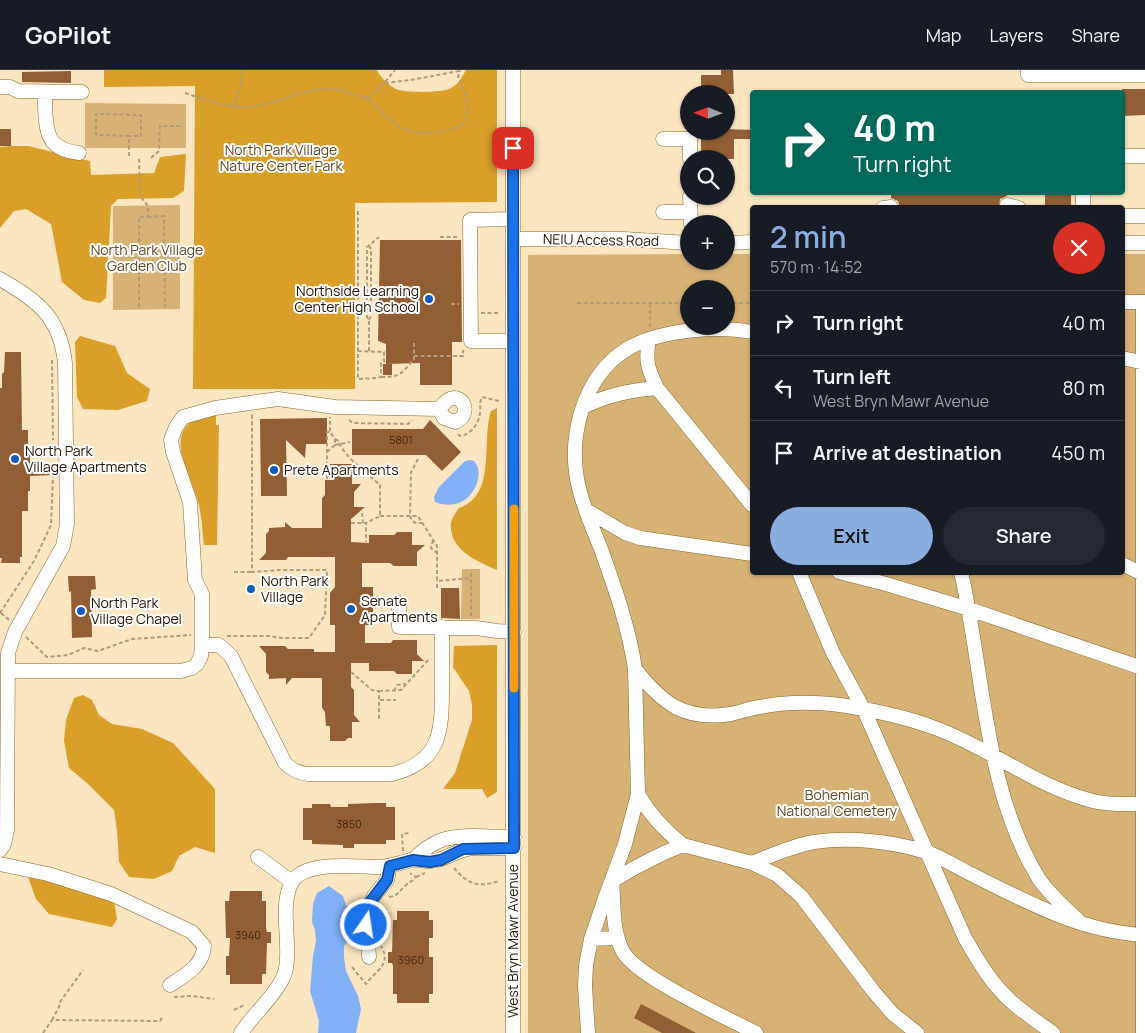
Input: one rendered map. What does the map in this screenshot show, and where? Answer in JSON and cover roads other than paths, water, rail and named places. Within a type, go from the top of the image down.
[{"type":"street","name":"West Bryn Mawr Avenue","points":[[513,70],[513,1033]]},
{"type":"street","points":[[1028,70],[1028,75],[1145,74]]},
{"type":"street","points":[[0,87],[10,87],[18,91],[82,92]]},
{"type":"street","points":[[45,92],[46,119],[53,142],[64,151],[79,153]]},
{"type":"street","points":[[663,139],[690,140],[690,150]]},
{"type":"street","points":[[1125,156],[1145,156]]},
{"type":"street","points":[[663,212],[680,216]]},
{"type":"street","points":[[1125,216],[1145,216]]},
{"type":"street","points":[[513,220],[470,220],[470,248],[471,341],[513,341]]},
{"type":"street","name":"NEIU Access Road","points":[[513,239],[624,239],[680,242]]},
{"type":"street","points":[[735,243],[750,242]]},
{"type":"street","points":[[1125,243],[1145,243]]},
{"type":"street","points":[[0,279],[33,300],[50,319],[62,338],[65,362],[67,524],[63,546],[15,632],[8,652],[8,830],[0,850]]},
{"type":"street","points":[[1125,302],[1144,302],[1143,1033]]},
{"type":"street","points":[[588,1033],[585,986],[586,965],[604,898],[625,844],[638,794],[635,669],[626,624],[579,486],[576,451],[579,422],[591,386],[607,365],[622,352],[637,344],[680,332],[708,328],[731,328],[750,332]]},
{"type":"street","points":[[649,340],[646,358],[647,367],[658,388],[750,503]]},
{"type":"street","points":[[1125,359],[1144,363]]},
{"type":"street","points":[[583,408],[600,398],[638,389],[658,388]]},
{"type":"street","points":[[8,670],[187,670],[197,664],[201,656],[198,640],[202,594],[196,580],[190,502],[173,452],[171,440],[176,427],[183,417],[215,408],[278,399],[335,407],[439,409]]},
{"type":"street","points":[[586,510],[625,533],[654,542],[750,554]]},
{"type":"street","points":[[1125,565],[1143,574]]},
{"type":"street","points":[[801,575],[833,654],[864,710],[965,938],[980,965],[997,987],[1013,1003],[1053,1033]]},
{"type":"street","points":[[851,575],[969,609],[1144,669]]},
{"type":"street","points":[[962,575],[993,755],[1005,802],[1022,848],[1040,880],[1056,900],[1084,926]]},
{"type":"street","points":[[399,604],[399,627],[471,627],[514,632]]},
{"type":"street","points":[[198,640],[219,646],[231,656],[285,763],[290,769],[308,774],[392,774],[404,771],[414,765],[428,755],[436,744],[441,728],[442,715],[442,627]]},
{"type":"street","points":[[635,669],[651,689],[666,702],[683,711],[703,716],[733,714],[760,707],[794,703],[846,706],[935,728],[993,755],[1060,790],[1089,800],[1111,804],[1144,804]]},
{"type":"street","points":[[638,794],[656,821],[682,846],[752,863],[776,875],[801,896],[874,992],[893,1014],[917,1033]]},
{"type":"street","points":[[752,863],[784,850],[813,843],[837,840],[898,845],[928,852],[1050,912],[1084,926],[1115,933],[1144,935]]},
{"type":"street","points":[[241,1033],[280,984],[284,976],[287,958],[288,894],[292,882],[303,873],[320,868],[430,862],[441,860],[474,842],[514,843]]},
{"type":"street","points":[[612,881],[662,853],[682,846]]},
{"type":"street","points":[[258,857],[292,882]]},
{"type":"street","points":[[368,956],[366,913],[374,896],[402,863]]},
{"type":"street","points":[[0,864],[48,874],[111,894],[192,932],[204,946],[202,956],[192,970],[171,991]]},
{"type":"street","points":[[612,881],[618,938],[623,951],[640,970],[756,1033]]},
{"type":"street","points":[[592,939],[618,938]]},
{"type":"water","points":[[465,461],[474,461],[477,466],[478,477],[474,490],[470,495],[455,504],[449,505],[435,502],[434,497],[439,487]]},
{"type":"water","points":[[329,886],[343,896],[348,906],[347,926],[351,928],[350,939],[344,946],[344,957],[346,971],[358,996],[361,1009],[356,1033],[318,1033],[319,1021],[310,991],[316,941],[312,922],[313,904],[317,893]]},
{"type":"place","name":"Northside Learning Center High School","points":[[429,299]]},
{"type":"place","name":"North Park Village Apartments","points":[[15,459]]},
{"type":"place","name":"Prete Apartments","points":[[274,470]]},
{"type":"place","name":"North Park Village","points":[[251,589]]},
{"type":"place","name":"Senate Apartments","points":[[351,609]]},
{"type":"place","name":"North Park Village Chapel","points":[[81,611]]},
{"type":"park label","name":"North Park Village Nature Center Park","points":[[281,158]]},
{"type":"park label","name":"North Park Village Garden Club","points":[[147,258]]},
{"type":"park label","name":"Bohemian National Cemetery","points":[[837,804]]}]
